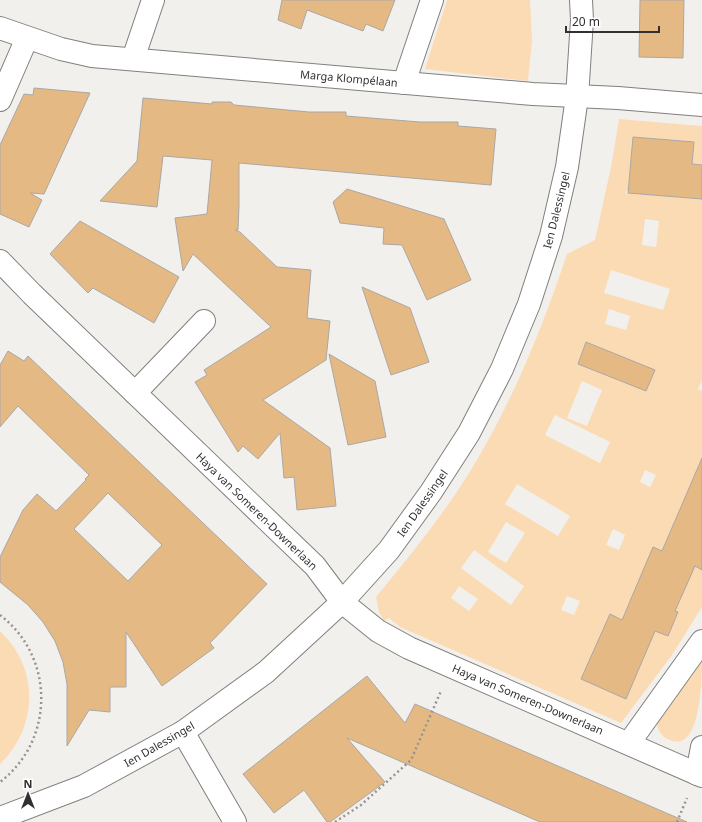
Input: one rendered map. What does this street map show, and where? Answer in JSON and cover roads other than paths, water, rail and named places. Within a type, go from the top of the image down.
[{"type":"street","points":[[133,59],[153,0]]},
{"type":"street","points":[[404,83],[432,0]]},
{"type":"street","name":"Ien Dalessingel","points":[[0,818],[84,786],[183,732],[266,672],[342,602],[389,550],[432,492],[469,433],[502,369],[529,304],[551,236],[567,167],[577,97],[582,20],[581,0]]},
{"type":"street","name":"Marga Klompélaan","points":[[0,28],[61,49],[92,56],[577,97],[618,98],[702,105]]},
{"type":"street","points":[[0,100],[27,38]]},
{"type":"street","name":"Haya van Someren-Downerlaan","points":[[0,261],[32,294],[314,566],[342,602],[378,631],[409,648],[700,775]]},
{"type":"street","points":[[135,393],[204,320]]},
{"type":"street","points":[[629,743],[702,641]]},
{"type":"street","points":[[183,732],[235,822]]},
{"type":"street","points":[[700,775],[702,747]]}]
